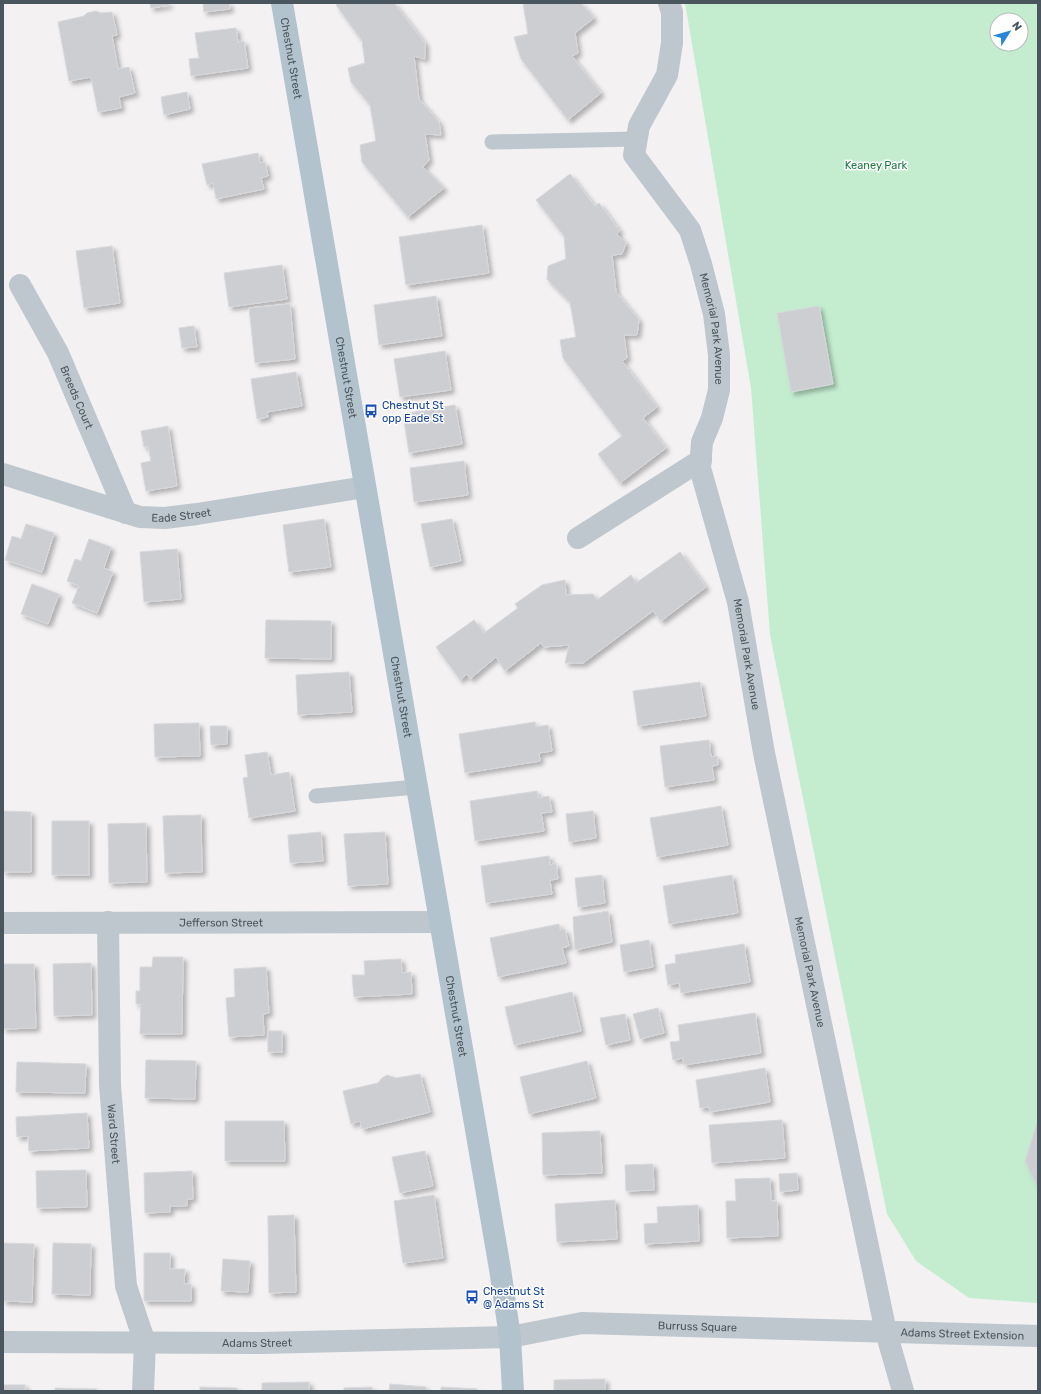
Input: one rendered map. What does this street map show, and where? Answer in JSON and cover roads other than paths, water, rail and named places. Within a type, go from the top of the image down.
[{"type":"main road","name":"Chestnut Street","points":[[282,3],[500,1270],[510,1337],[513,1391]]},
{"type":"street","name":"Memorial Park Avenue","points":[[669,3],[672,12],[672,43],[666,74],[639,126],[634,155],[690,230],[701,264],[714,314],[719,355],[719,390],[712,418],[702,442],[700,468],[738,602],[764,753],[886,1332],[903,1391]]},
{"type":"street","name":"Breeds Court","points":[[20,286],[58,353],[126,514]]},
{"type":"street","points":[[578,538],[701,460]]},
{"type":"street","name":"Eade Street","points":[[3,474],[126,514],[140,517],[159,518],[197,514],[365,487]]},
{"type":"street","name":"Jefferson Street","points":[[3,922],[440,922]]},
{"type":"street","name":"Ward Street","points":[[108,922],[110,1085],[126,1286],[145,1343]]},
{"type":"street","name":"Burruss Square","points":[[510,1337],[582,1323],[886,1332]]},
{"type":"street","name":"Adams Street Extension","points":[[886,1332],[1038,1336]]},
{"type":"street","name":"Adams Street","points":[[3,1342],[269,1343],[510,1337]]},
{"type":"street","points":[[143,1391],[145,1343]]},
{"type":"lane","points":[[492,142],[636,139]]},
{"type":"lane","points":[[316,796],[416,787]]},
{"type":"place","name":"Chestnut St opp Eade St","points":[[371,411]]},
{"type":"place","name":"Chestnut St @ Adams St","points":[[472,1297]]},
{"type":"park label","name":"Keaney Park","points":[[876,165]]}]
